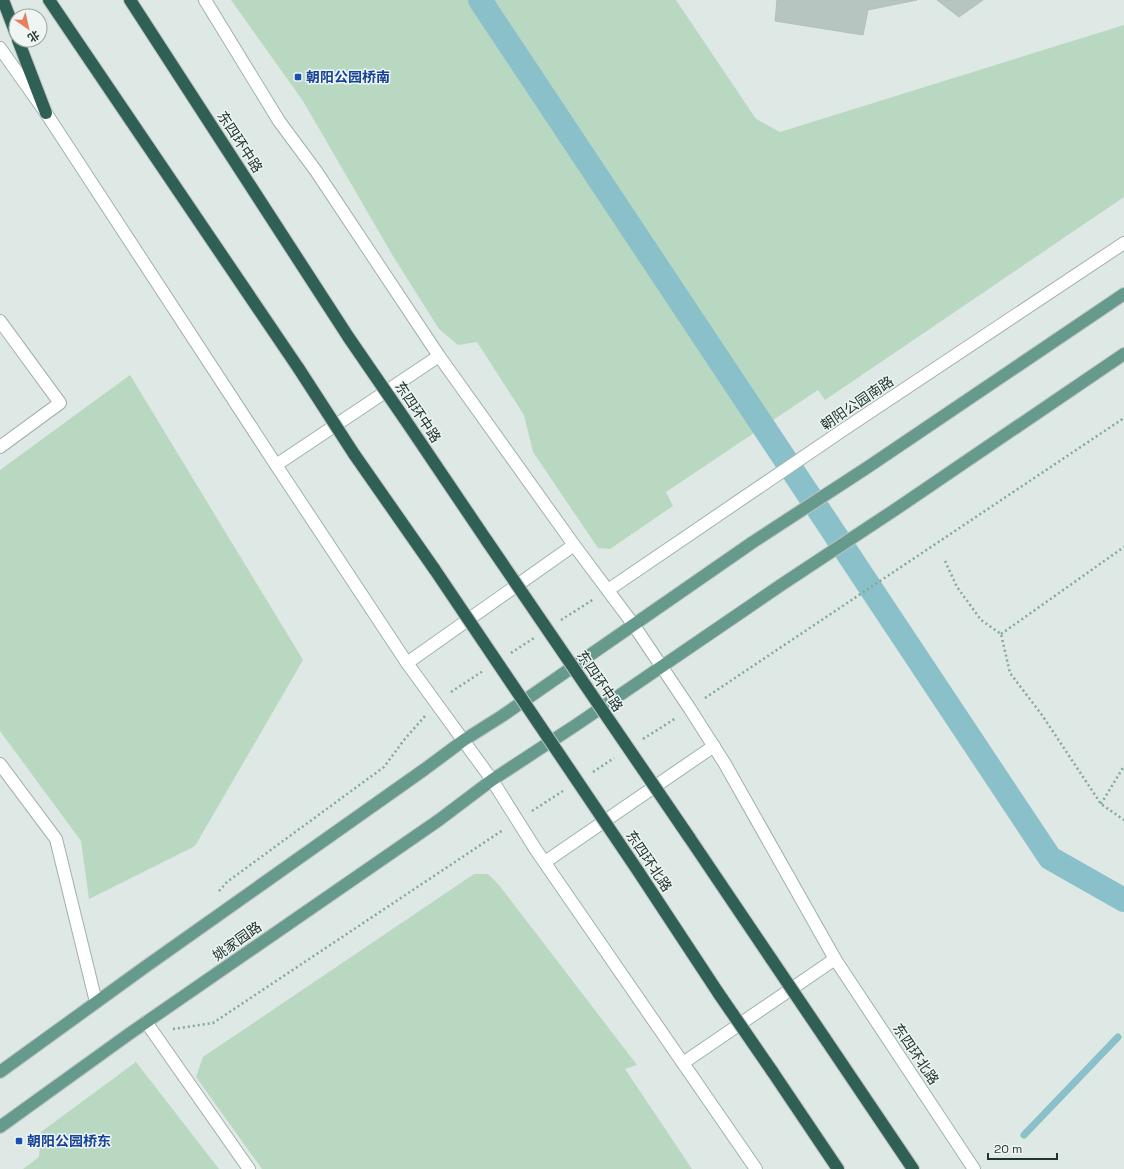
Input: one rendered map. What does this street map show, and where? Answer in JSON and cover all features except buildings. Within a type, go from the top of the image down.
[{"type":"highway","points":[[3,0],[8,13]]},
{"type":"highway","name":"东四环北路","points":[[49,0],[838,1169]]},
{"type":"highway","name":"东四环中路","points":[[130,0],[349,338],[913,1169]]},
{"type":"highway","points":[[21,48],[46,113]]},
{"type":"main road","points":[[0,1072],[464,740],[502,716],[753,542],[868,467],[1124,294]]},
{"type":"main road","points":[[661,666],[1124,354]]},
{"type":"main road","name":"姚家园路","points":[[0,1127],[149,1027],[439,820],[492,780],[661,666]]},
{"type":"street","points":[[205,0],[279,121],[316,171],[439,356],[574,545],[608,590]]},
{"type":"street","points":[[0,48],[46,113],[407,663],[437,702],[492,780],[545,862],[756,1169]]},
{"type":"street","name":"朝阳公园南路","points":[[608,590],[843,430],[1124,243]]},
{"type":"street","points":[[0,322],[60,404],[0,447]]},
{"type":"street","points":[[276,465],[439,356]]},
{"type":"street","points":[[407,663],[574,545]]},
{"type":"street","name":"东四环北路","points":[[608,590],[633,624],[714,746],[835,959],[974,1169]]},
{"type":"street","points":[[545,862],[714,746]]},
{"type":"street","points":[[0,764],[56,839],[96,1002]]},
{"type":"street","points":[[683,1063],[835,959]]},
{"type":"street","points":[[149,1027],[249,1169]]},
{"type":"path","points":[[643,739],[1124,418]]},
{"type":"path","points":[[1001,634],[1124,547]]},
{"type":"path","points":[[945,561],[957,587],[981,620],[1001,634],[1010,673],[1042,715],[1101,804],[1124,820]]},
{"type":"path","points":[[556,623],[608,590]]},
{"type":"path","points":[[505,657],[537,636]]},
{"type":"path","points":[[216,894],[227,882],[384,767],[404,740],[437,702],[486,669]]},
{"type":"path","points":[[590,774],[616,756]]},
{"type":"path","points":[[1101,804],[1124,766]]},
{"type":"path","points":[[149,1027],[213,1023],[563,791]]},
{"type":"green space","points":[[231,0],[676,0],[756,119],[780,132],[1124,25],[1124,197],[825,400],[818,390],[666,492],[673,506],[610,549],[598,548],[533,452],[524,415],[477,342],[458,345],[439,329],[393,256],[303,101]]},
{"type":"green space","points":[[130,375],[303,660],[195,846],[89,899],[81,841],[0,731],[0,470]]},
{"type":"green space","points":[[474,874],[488,874],[499,885],[637,1065],[625,1069],[692,1169],[262,1169],[196,1077],[203,1057]]},
{"type":"green space","points":[[136,1062],[219,1169],[23,1169],[39,1157],[41,1132]]},
{"type":"waterway","points":[[480,0],[1050,858],[1124,900]]},
{"type":"waterway","points":[[1024,1135],[1118,1037]]},
{"type":"place","name":"朝阳公园桥南","points":[[298,77]]},
{"type":"place","name":"朝阳公园桥东","points":[[19,1141]]}]
